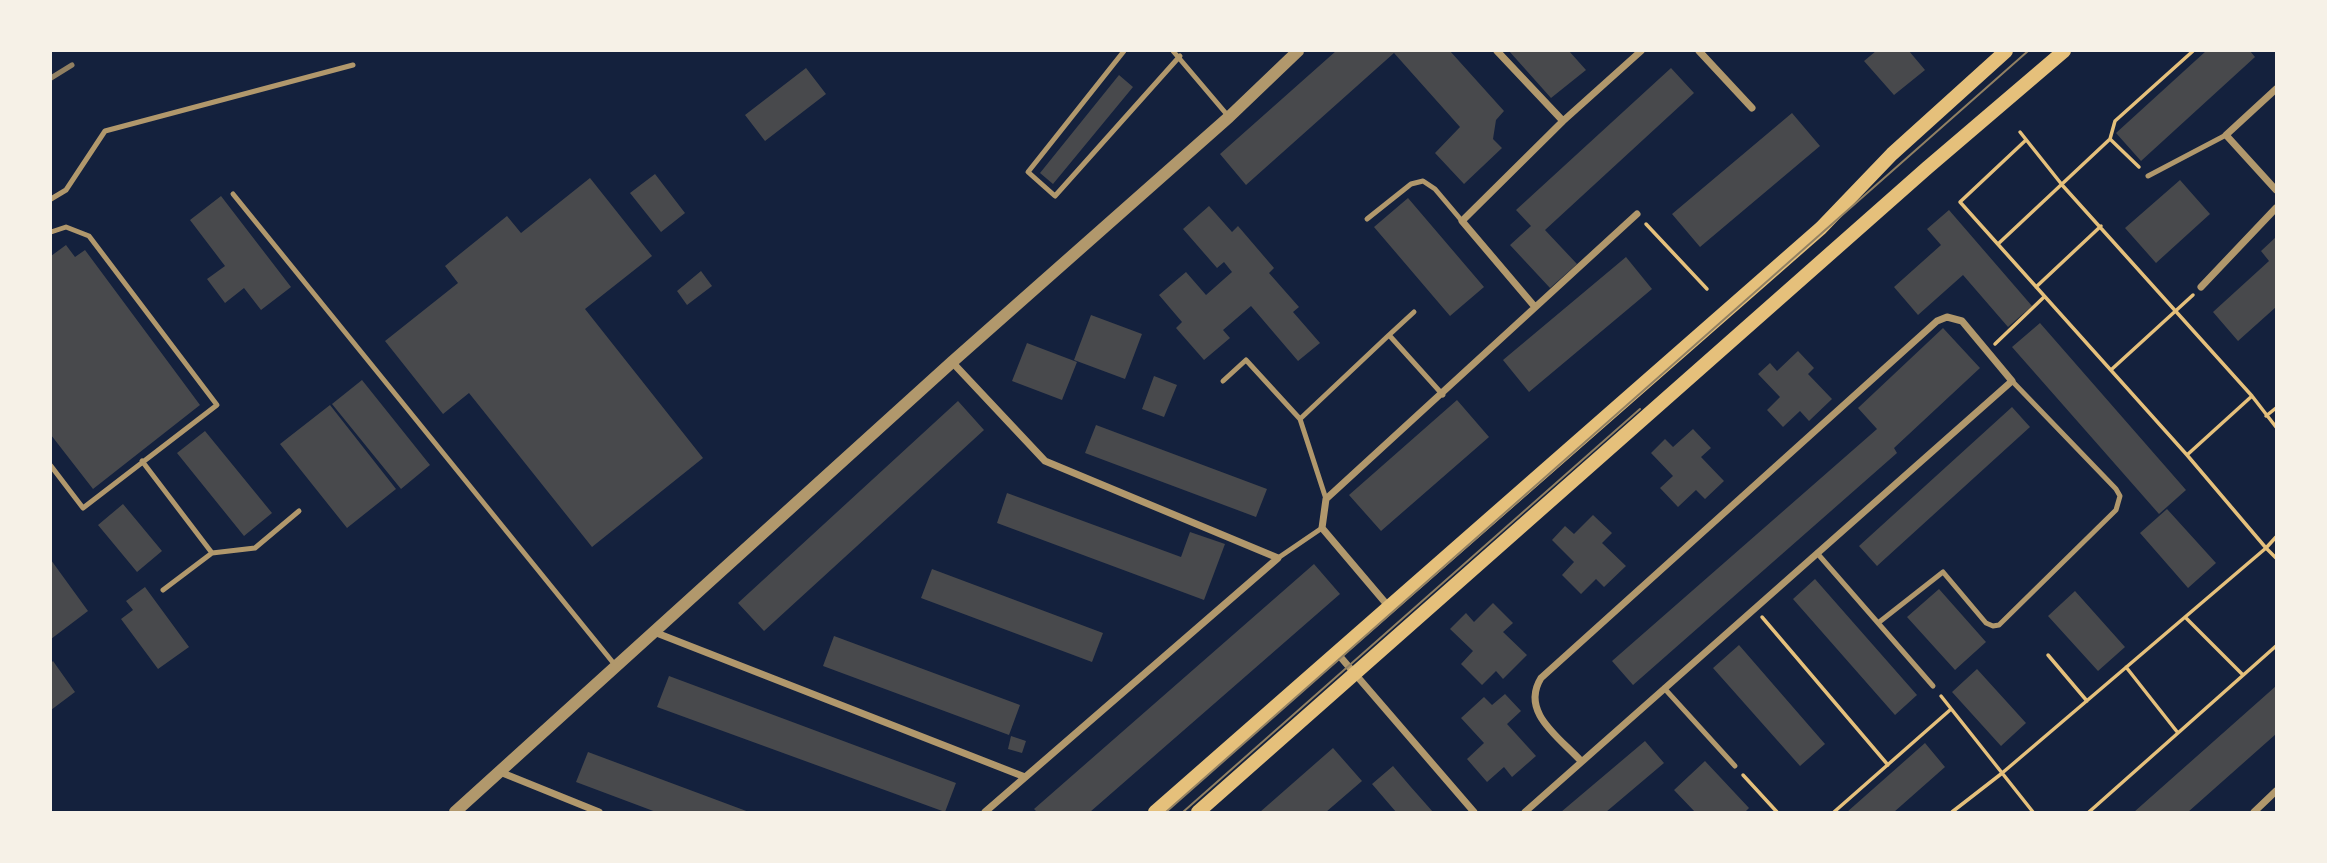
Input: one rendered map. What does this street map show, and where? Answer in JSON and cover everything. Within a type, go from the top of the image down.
[{"type":"main road","points":[[1155,812],[1821,228],[1892,154],[2006,51]]},
{"type":"main road","points":[[1198,812],[1927,168],[2064,51]]},
{"type":"street","points":[[455,812],[952,362],[1229,117],[1298,51]]},
{"type":"street","points":[[1497,51],[1563,121]]},
{"type":"street","points":[[1535,307],[1462,221],[1563,121],[1641,51]]},
{"type":"street","points":[[1699,51],[1752,108]]},
{"type":"street","points":[[2276,89],[2226,135],[2276,190]]},
{"type":"street","points":[[2201,287],[2276,208]]},
{"type":"street","points":[[1390,607],[1322,528],[1326,499],[1443,395],[1637,214]]},
{"type":"street","points":[[1525,812],[2012,381],[1962,321],[1947,317],[1937,321],[1541,678],[1533,696],[1535,711],[1581,761]]},
{"type":"street","points":[[952,362],[1045,461],[1278,558],[985,812]]},
{"type":"street","points":[[653,632],[1025,777]]},
{"type":"street","points":[[1337,653],[1474,812]]},
{"type":"street","points":[[500,772],[599,812]]},
{"type":"street","points":[[2254,812],[2276,791]]},
{"type":"lane","points":[[1124,51],[1028,172],[1055,196],[1180,56]]},
{"type":"lane","points":[[1173,51],[1180,56],[1229,117]]},
{"type":"lane","points":[[51,199],[66,190],[104,131],[353,65]]},
{"type":"lane","points":[[2148,176],[2226,135]]},
{"type":"lane","points":[[1367,219],[1411,184],[1423,181],[1435,189],[1462,221]]},
{"type":"lane","points":[[233,194],[616,667]]},
{"type":"lane","points":[[51,232],[66,227],[89,236],[217,405],[83,508],[51,466]]},
{"type":"lane","points":[[1300,419],[1414,312]]},
{"type":"lane","points":[[1389,335],[1443,395]]},
{"type":"lane","points":[[1223,382],[1247,360],[1300,419],[1326,499]]},
{"type":"lane","points":[[1878,623],[1943,572],[1986,622],[1993,626],[1999,625],[2113,515],[2120,496],[2012,381]]},
{"type":"lane","points":[[142,461],[212,553]]},
{"type":"lane","points":[[163,590],[212,553],[255,548],[299,511]]},
{"type":"lane","points":[[1278,558],[1322,528]]},
{"type":"lane","points":[[1816,553],[1933,685]]},
{"type":"lane","points":[[1664,688],[1735,766]]},
{"type":"path","points":[[1998,244],[2063,186],[2110,139],[2115,121],[2193,51]]},
{"type":"path","points":[[2020,132],[2063,186],[2252,396],[2276,427]]},
{"type":"path","points":[[2110,139],[2148,176]]},
{"type":"path","points":[[2026,140],[1960,202],[2112,369],[2276,558]]},
{"type":"path","points":[[1637,214],[1707,289]]},
{"type":"path","points":[[2036,287],[2101,226]]},
{"type":"path","points":[[2112,369],[2176,313],[2201,287]]},
{"type":"path","points":[[1986,353],[2044,297]]},
{"type":"path","points":[[2187,455],[2252,396]]},
{"type":"path","points":[[2266,416],[2276,408]]},
{"type":"path","points":[[1952,812],[2001,774],[2276,537]]},
{"type":"path","points":[[1755,608],[1888,765]]},
{"type":"path","points":[[2185,617],[2243,676]]},
{"type":"path","points":[[2089,812],[2276,646]]},
{"type":"path","points":[[2048,655],[2087,701]]},
{"type":"path","points":[[2126,667],[2178,733]]},
{"type":"path","points":[[1933,685],[2033,812]]},
{"type":"path","points":[[1834,812],[1951,709]]},
{"type":"path","points":[[1735,766],[1777,812]]},
{"type":"building","points":[[1336,51],[1450,51],[1504,111],[1496,120],[1493,139],[1502,148],[1464,184],[1435,153],[1460,127],[1394,53],[1246,185],[1220,154]]},
{"type":"building","points":[[1509,51],[1569,51],[1586,70],[1551,98]]},
{"type":"building","points":[[1876,51],[1909,51],[1925,70],[1894,95],[1864,61]]},
{"type":"building","points":[[2206,51],[2250,51],[2255,57],[2141,161],[2116,133]]},
{"type":"building","points":[[806,68],[826,94],[765,141],[745,115]]},
{"type":"building","points":[[1671,68],[1694,93],[1545,230],[1577,264],[1550,288],[1510,245],[1531,226],[1516,210]]},
{"type":"building","points":[[1119,75],[1133,87],[1053,184],[1040,173]]},
{"type":"building","points":[[1792,113],[1820,146],[1700,247],[1672,214]]},
{"type":"building","points":[[655,174],[685,213],[661,232],[630,193]]},
{"type":"building","points":[[590,178],[652,256],[585,309],[703,458],[592,547],[469,393],[443,414],[385,341],[458,283],[445,266],[507,216],[521,233]]},
{"type":"building","points":[[2180,180],[2210,214],[2156,263],[2125,228]]},
{"type":"building","points":[[221,196],[291,287],[261,310],[244,288],[225,303],[207,279],[225,266],[190,220]]},
{"type":"building","points":[[1408,198],[1484,287],[1450,316],[1374,227]]},
{"type":"building","points":[[1209,206],[1232,232],[1238,226],[1274,268],[1269,273],[1299,307],[1293,312],[1320,343],[1298,361],[1251,306],[1223,330],[1230,338],[1204,360],[1176,328],[1182,322],[1159,295],[1186,272],[1206,295],[1232,272],[1224,262],[1217,268],[1183,229]]},
{"type":"building","points":[[1949,210],[2032,306],[2008,327],[1963,275],[1918,315],[1894,287],[1941,245],[1927,229]]},
{"type":"building","points":[[2276,237],[2276,307],[2238,341],[2213,312],[2269,261],[2261,251]]},
{"type":"building","points":[[66,245],[75,257],[85,250],[200,405],[93,489],[51,435],[51,256]]},
{"type":"building","points":[[1626,257],[1652,289],[1529,392],[1503,360]]},
{"type":"building","points":[[701,271],[712,286],[687,305],[677,291]]},
{"type":"building","points":[[1091,315],[1142,334],[1125,379],[1074,360]]},
{"type":"building","points":[[2040,323],[2186,490],[2159,514],[2012,347]]},
{"type":"building","points":[[1943,328],[1980,368],[1894,448],[1897,453],[1633,685],[1612,661],[1877,429],[1858,408]]},
{"type":"building","points":[[1027,343],[1077,362],[1062,400],[1012,381]]},
{"type":"building","points":[[1798,351],[1814,368],[1808,374],[1832,399],[1809,421],[1800,411],[1783,427],[1767,410],[1780,397],[1758,374],[1770,363],[1777,371]]},
{"type":"building","points":[[1154,376],[1177,385],[1164,417],[1142,409]]},
{"type":"building","points":[[362,380],[430,465],[401,489],[332,404]]},
{"type":"building","points":[[1457,400],[1489,437],[1381,531],[1349,495]]},
{"type":"building","points":[[958,401],[984,430],[764,631],[738,603]]},
{"type":"building","points":[[330,405],[396,489],[347,528],[280,444]]},
{"type":"building","points":[[2012,407],[2030,427],[1877,566],[1859,546]]},
{"type":"building","points":[[1096,425],[1267,489],[1256,517],[1085,453]]},
{"type":"building","points":[[1693,429],[1711,448],[1701,457],[1724,481],[1705,499],[1696,490],[1678,507],[1660,488],[1673,476],[1651,453],[1665,439],[1673,447]]},
{"type":"building","points":[[205,431],[272,513],[244,536],[177,453]]},
{"type":"building","points":[[1007,493],[1181,557],[1190,532],[1225,544],[1204,600],[997,523]]},
{"type":"building","points":[[123,504],[162,551],[137,572],[98,525]]},
{"type":"building","points":[[2167,509],[2216,563],[2188,588],[2140,533]]},
{"type":"building","points":[[1593,515],[1612,533],[1602,543],[1626,566],[1604,587],[1596,579],[1581,594],[1562,575],[1574,562],[1552,540],[1565,526],[1574,534]]},
{"type":"building","points":[[51,560],[88,611],[51,639]]},
{"type":"building","points":[[1314,564],[1340,594],[1090,812],[1037,812],[1034,809]]},
{"type":"building","points":[[932,569],[1103,633],[1092,662],[921,598]]},
{"type":"building","points":[[1815,579],[1917,695],[1895,715],[1793,599]]},
{"type":"building","points":[[145,587],[189,647],[158,669],[121,619],[133,610],[126,601]]},
{"type":"building","points":[[1939,589],[1986,642],[1955,670],[1907,617]]},
{"type":"building","points":[[2075,591],[2125,647],[2098,671],[2048,616]]},
{"type":"building","points":[[1493,603],[1513,623],[1503,632],[1527,655],[1503,679],[1496,671],[1482,685],[1461,664],[1473,651],[1450,629],[1466,613],[1474,622]]},
{"type":"building","points":[[834,636],[1020,705],[1009,735],[823,666]]},
{"type":"building","points":[[1739,645],[1825,744],[1800,766],[1713,668]]},
{"type":"building","points":[[53,661],[75,692],[51,710],[51,663]]},
{"type":"building","points":[[1977,669],[2026,723],[2001,746],[1952,692]]},
{"type":"building","points":[[669,676],[956,783],[945,812],[657,707]]},
{"type":"building","points":[[2276,686],[2276,734],[2188,812],[2134,812]]},
{"type":"building","points":[[1505,694],[1521,711],[1507,724],[1536,756],[1512,777],[1504,767],[1487,782],[1467,759],[1484,743],[1461,718],[1484,697],[1492,705]]},
{"type":"building","points":[[1011,736],[1026,741],[1022,753],[1008,749]]},
{"type":"building","points":[[1645,741],[1664,763],[1606,812],[1561,812]]},
{"type":"building","points":[[1925,743],[1945,767],[1894,812],[1847,812]]},
{"type":"building","points":[[1333,748],[1362,781],[1326,812],[1260,812]]},
{"type":"building","points":[[588,752],[749,812],[656,812],[576,782]]},
{"type":"building","points":[[1705,761],[1749,808],[1745,812],[1695,812],[1674,790]]},
{"type":"building","points":[[1393,766],[1433,812],[1396,812],[1372,784]]},
{"type":"tram line","points":[[1166,812],[2028,51]]},
{"type":"tram line","points":[[1183,812],[1640,409]]},
{"type":"railway","points":[[51,78],[72,65]]}]
